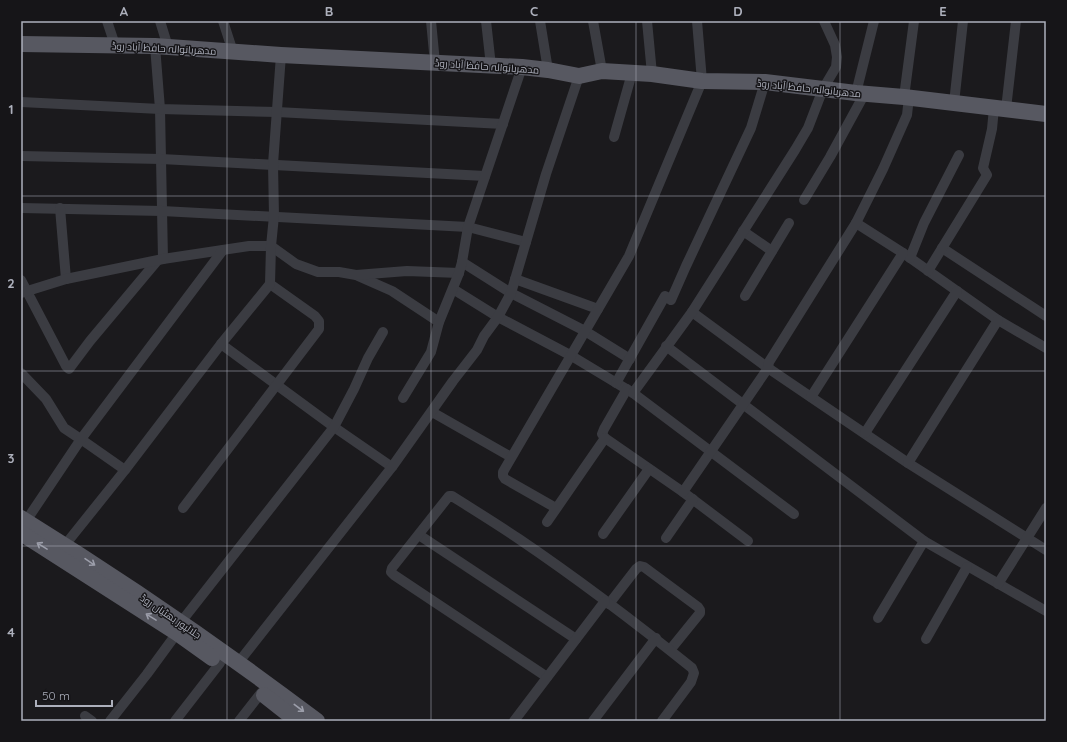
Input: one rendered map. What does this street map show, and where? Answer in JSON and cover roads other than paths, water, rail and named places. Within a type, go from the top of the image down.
[{"type":"main road","name":"مدھریانوالہ حافظ آباد روڈ","points":[[21,44],[162,46],[281,55],[522,67],[579,76],[602,71],[652,74],[702,81],[765,82],[1046,114]]},
{"type":"main road","name":"جلالپور بھٹیاں روڈ","points":[[23,524],[52,552],[129,604],[179,628],[238,663],[317,721]]},
{"type":"main road","name":"جلالپور بھٹیاں روڈ","points":[[23,524],[65,545],[179,628],[220,663],[297,721]]},
{"type":"street","points":[[107,21],[115,45]]},
{"type":"street","points":[[21,280],[24,292],[69,369],[90,341],[160,260],[162,211],[160,109],[162,46],[160,21]]},
{"type":"street","points":[[223,21],[233,52]]},
{"type":"street","points":[[431,21],[435,63]]},
{"type":"street","points":[[486,21],[491,66]]},
{"type":"street","points":[[540,21],[548,70]]},
{"type":"street","points":[[593,21],[602,71]]},
{"type":"street","points":[[647,21],[652,74]]},
{"type":"street","points":[[556,508],[505,479],[502,472],[629,256],[702,81],[697,21]]},
{"type":"street","points":[[748,541],[693,499],[605,438],[602,434],[630,391],[692,312],[808,128],[823,89],[836,67],[837,57],[835,45],[824,21]]},
{"type":"street","points":[[804,200],[830,157],[861,93],[874,21]]},
{"type":"street","points":[[683,492],[768,368],[769,362],[856,223],[883,169],[907,115],[906,97],[914,21]]},
{"type":"street","points":[[954,103],[963,21]]},
{"type":"street","points":[[928,271],[987,175],[983,168],[992,128],[1000,108],[1016,21]]},
{"type":"street","points":[[65,545],[125,470],[221,344],[270,284],[271,246],[274,216],[273,164],[281,55]]},
{"type":"street","points":[[403,398],[431,352],[439,322],[459,273],[468,227],[522,67]]},
{"type":"street","points":[[614,137],[632,73]]},
{"type":"street","points":[[238,663],[392,467],[477,350],[484,336],[498,317],[511,293],[546,174],[579,76]]},
{"type":"street","points":[[616,383],[665,296],[671,300],[751,128],[765,82]]},
{"type":"street","points":[[21,102],[160,109],[277,112],[503,124]]},
{"type":"street","points":[[811,397],[906,255],[959,155]]},
{"type":"street","points":[[21,156],[161,159],[486,176]]},
{"type":"street","points":[[21,208],[162,211],[468,227],[526,242]]},
{"type":"street","points":[[60,208],[66,279]]},
{"type":"street","points":[[745,296],[789,223]]},
{"type":"street","points":[[856,223],[906,255],[998,320],[1046,348]]},
{"type":"street","points":[[743,231],[772,251]]},
{"type":"street","points":[[24,292],[66,279],[160,260],[249,246],[271,246],[296,264],[318,272],[339,272],[356,275],[392,291],[439,322]]},
{"type":"street","points":[[942,248],[1046,316]]},
{"type":"street","points":[[23,524],[81,439],[223,250]]},
{"type":"street","points":[[462,262],[511,293],[585,331],[630,359]]},
{"type":"street","points":[[356,275],[407,271],[459,273]]},
{"type":"street","points":[[515,279],[598,308]]},
{"type":"street","points":[[183,508],[319,328],[318,321],[315,316],[270,284]]},
{"type":"street","points":[[453,289],[498,317],[570,355],[630,391],[794,514]]},
{"type":"street","points":[[865,433],[957,291]]},
{"type":"street","points":[[692,312],[768,368],[908,463],[1046,550]]},
{"type":"street","points":[[908,463],[998,320]]},
{"type":"street","points":[[110,721],[147,674],[179,628],[334,427],[368,358],[384,332]]},
{"type":"street","points":[[221,344],[334,427],[392,467]]},
{"type":"street","points":[[666,346],[924,541],[1046,611]]},
{"type":"street","points":[[21,373],[46,400],[64,428],[125,470]]},
{"type":"street","points":[[432,412],[511,457]]},
{"type":"street","points":[[547,522],[605,438]]},
{"type":"street","points":[[603,534],[649,468]]},
{"type":"street","points":[[547,677],[391,572],[392,568],[450,496],[519,539],[656,638],[692,668],[694,673],[691,682],[662,721]]},
{"type":"street","points":[[666,538],[693,499]]},
{"type":"street","points":[[998,584],[1046,508]]},
{"type":"street","points":[[419,534],[576,639]]},
{"type":"street","points":[[878,618],[924,541]]},
{"type":"street","points":[[514,721],[576,639],[640,566],[698,607],[700,610],[700,613],[670,650]]},
{"type":"street","points":[[926,639],[967,567]]},
{"type":"street","points":[[593,721],[656,638]]},
{"type":"street","points":[[175,721],[220,663]]},
{"type":"street","points":[[239,721],[261,693]]}]
